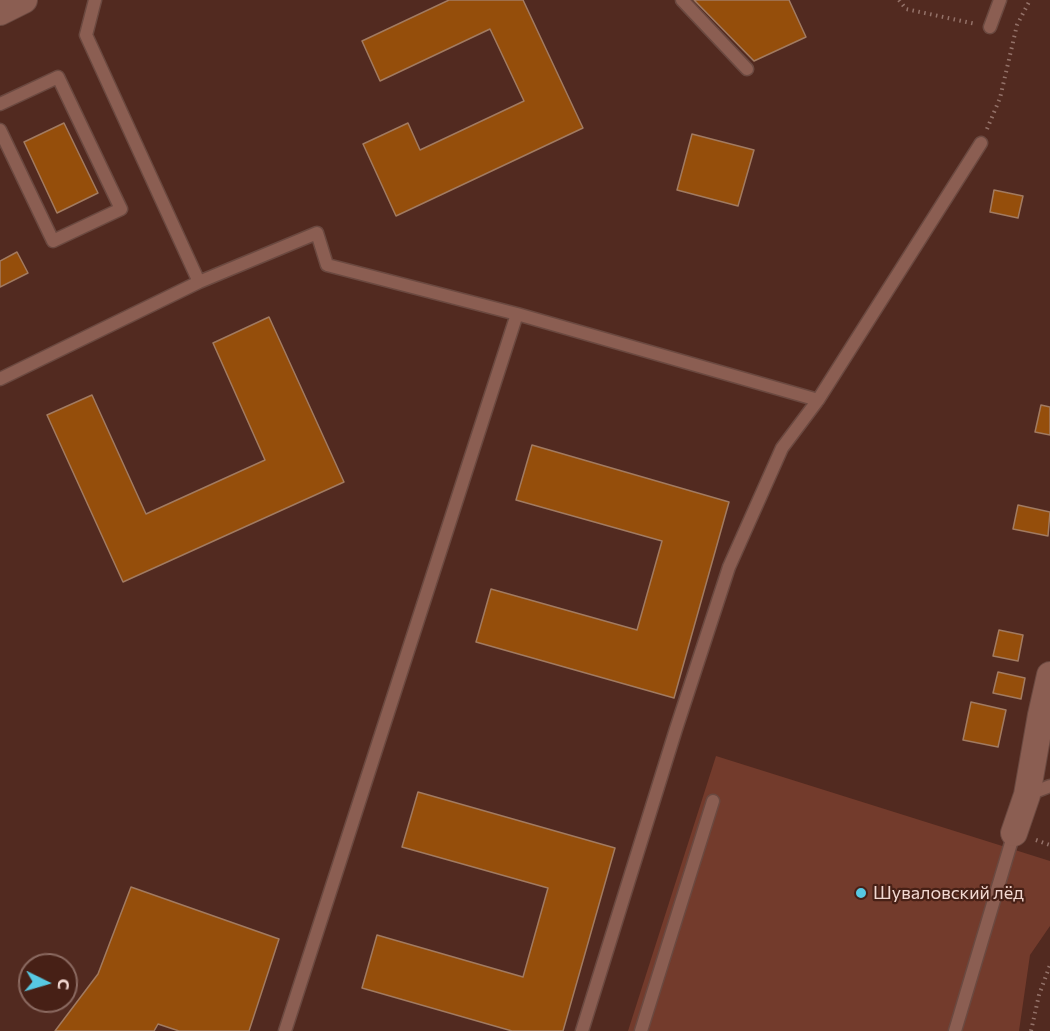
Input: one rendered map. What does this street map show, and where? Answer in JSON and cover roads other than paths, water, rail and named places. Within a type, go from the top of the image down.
[{"type":"street","points":[[0,12],[24,0]]},
{"type":"street","points":[[1014,833],[1038,791],[1050,675]]},
{"type":"lane","points":[[94,0],[86,35],[200,282]]},
{"type":"lane","points":[[682,0],[747,69]]},
{"type":"lane","points":[[990,27],[1000,0]]},
{"type":"lane","points":[[0,104],[58,77],[122,209],[54,241],[0,130]]},
{"type":"lane","points":[[582,1031],[729,567],[782,448],[818,400],[981,143]]},
{"type":"lane","points":[[0,379],[200,282],[317,232],[327,265],[517,314],[818,400]]},
{"type":"lane","points":[[285,1031],[517,314]]},
{"type":"lane","points":[[641,1031],[713,801]]},
{"type":"lane","points":[[955,1031],[1014,833]]},
{"type":"place","name":"Шуваловский лёд","points":[[861,893]]}]
